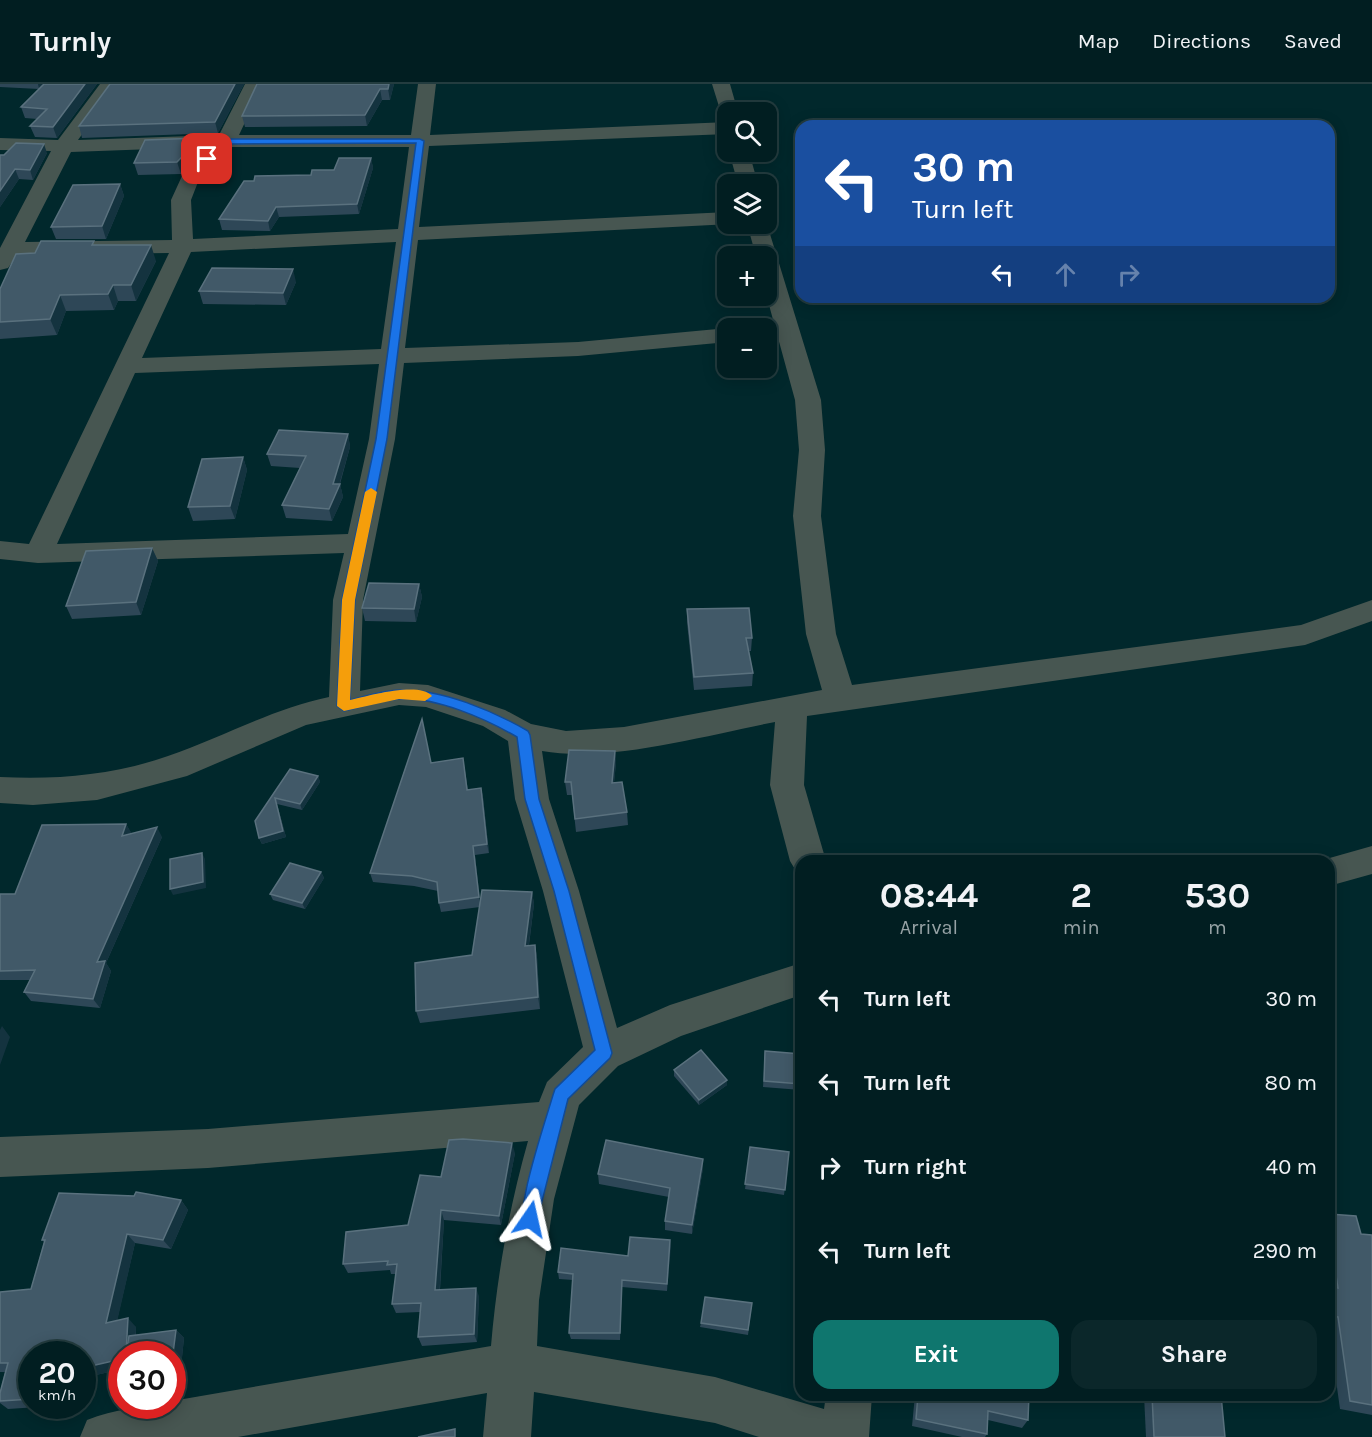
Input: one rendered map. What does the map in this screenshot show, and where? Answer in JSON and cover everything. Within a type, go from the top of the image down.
[{"type":"street","points":[[5,256],[64,146],[109,84]]},
{"type":"street","points":[[38,554],[183,246],[181,200],[189,180],[226,141],[254,84]]},
{"type":"street","points":[[344,706],[348,600],[382,439],[427,84]]},
{"type":"street","points":[[721,84],[726,102]]},
{"type":"street","points":[[0,144],[64,146],[226,141],[420,141],[717,128]]},
{"type":"street","points":[[0,227],[29,213]]},
{"type":"street","points":[[5,256],[717,219]]},
{"type":"street","points":[[760,234],[775,318]]},
{"type":"street","points":[[777,330],[808,399],[812,450],[807,516],[822,634],[840,698]]},
{"type":"street","points":[[127,366],[578,349],[717,336]]},
{"type":"street","points":[[0,550],[38,554],[360,543]]},
{"type":"street","points":[[0,790],[33,792],[97,787],[175,767],[299,715],[399,694],[428,696],[494,718],[524,735],[566,743],[624,739],[840,698],[1305,635],[1372,610]]},
{"type":"street","points":[[792,706],[787,785],[806,855]]},
{"type":"street","points":[[524,735],[532,799],[561,891],[604,1053]]},
{"type":"street","points":[[1335,870],[1372,860]]},
{"type":"street","points":[[507,1437],[517,1300],[533,1199],[561,1095],[604,1053],[670,1022],[795,981]]},
{"type":"street","points":[[0,1156],[66,1156],[554,1120]]},
{"type":"street","points":[[104,1437],[197,1429],[512,1365],[715,1400],[838,1437]]},
{"type":"street","points":[[845,1437],[848,1401]]},
{"type":"building","points":[[44,84],[85,84],[53,127],[30,126],[47,109],[21,107]]},
{"type":"building","points":[[110,84],[235,84],[215,122],[79,126]]},
{"type":"building","points":[[257,84],[389,84],[388,89],[380,89],[365,115],[242,116]]},
{"type":"building","points":[[200,138],[177,162],[134,163],[145,140]]},
{"type":"building","points":[[16,143],[44,144],[30,170],[15,169],[0,191],[0,155],[4,155]]},
{"type":"building","points":[[339,158],[371,158],[357,204],[276,207],[268,221],[219,219],[244,181],[254,181],[255,176],[311,175],[312,170],[334,170]]},
{"type":"building","points":[[120,184],[102,226],[51,227],[73,185]]},
{"type":"building","points":[[41,241],[94,241],[92,245],[151,245],[131,285],[113,285],[108,294],[60,295],[50,319],[0,322],[0,289],[16,254],[35,253]]},
{"type":"building","points":[[212,268],[293,269],[283,293],[199,291]]},
{"type":"building","points":[[279,430],[348,434],[333,484],[340,484],[329,509],[282,505],[306,456],[267,454]]},
{"type":"building","points":[[243,457],[230,506],[188,507],[202,459]]},
{"type":"building","points":[[152,548],[136,602],[66,606],[86,551]]},
{"type":"building","points":[[369,583],[419,584],[414,609],[362,608]]},
{"type":"building","points":[[749,608],[752,638],[746,638],[753,673],[694,677],[687,609]]},
{"type":"building","points":[[422,719],[431,763],[463,758],[467,790],[481,788],[487,844],[473,846],[479,897],[439,903],[437,882],[412,876],[370,873]]},
{"type":"building","points":[[569,750],[615,751],[612,783],[622,782],[627,812],[575,819],[571,782],[565,782]]},
{"type":"building","points":[[290,769],[318,776],[300,804],[275,798],[283,831],[259,838],[255,821]]},
{"type":"building","points":[[126,824],[122,836],[157,827],[97,962],[105,961],[93,999],[24,992],[35,970],[0,971],[0,894],[15,894],[42,825]]},
{"type":"building","points":[[202,853],[203,882],[170,889],[170,859]]},
{"type":"building","points":[[290,863],[321,872],[302,903],[270,894]]},
{"type":"building","points":[[482,890],[532,892],[525,946],[535,945],[538,997],[416,1011],[415,963],[472,955]]},
{"type":"building","points":[[701,1050],[727,1080],[699,1100],[674,1070]]},
{"type":"building","points":[[765,1051],[795,1054],[795,1084],[764,1081]]},
{"type":"building","points":[[449,1140],[512,1143],[499,1216],[441,1210],[435,1290],[476,1288],[474,1334],[418,1337],[421,1303],[392,1304],[397,1264],[387,1265],[388,1261],[343,1264],[346,1232],[408,1225],[420,1175],[441,1177]]},
{"type":"building","points":[[606,1140],[703,1159],[692,1225],[665,1221],[670,1188],[598,1174]]},
{"type":"building","points":[[750,1147],[789,1152],[785,1190],[745,1184]]},
{"type":"building","points":[[136,1192],[181,1200],[163,1240],[127,1234],[106,1323],[128,1318],[127,1341],[108,1341],[108,1362],[96,1365],[96,1341],[18,1341],[18,1400],[0,1401],[8,1363],[0,1363],[0,1292],[31,1289],[45,1240],[42,1240],[59,1193],[134,1196]]},
{"type":"building","points":[[1335,1214],[1356,1216],[1361,1234],[1372,1235],[1372,1405],[1350,1401],[1338,1317],[1335,1317],[1335,1287],[1338,1288],[1335,1269]]},
{"type":"building","points":[[630,1237],[670,1240],[667,1284],[622,1280],[620,1333],[569,1333],[573,1274],[558,1272],[561,1248],[628,1256]]},
{"type":"building","points":[[705,1297],[752,1303],[748,1330],[701,1323]]},
{"type":"building","points":[[176,1330],[175,1341],[128,1341],[129,1336]]},
{"type":"building","points":[[918,1401],[1029,1401],[1028,1420],[988,1411],[987,1434],[916,1419]]},
{"type":"building","points":[[1152,1401],[1222,1401],[1225,1437],[1154,1437]]},
{"type":"building","points":[[455,1429],[455,1437],[418,1437]]},
{"type":"slow traffic","points":[[371,492],[348,600],[344,706],[399,694],[425,696]]},
{"type":"route","points":[[207,159],[226,141],[420,141],[382,439],[348,600],[344,706],[399,694],[428,696],[494,718],[524,735],[532,799],[561,891],[604,1053],[561,1095],[533,1199],[530,1219]]}]
